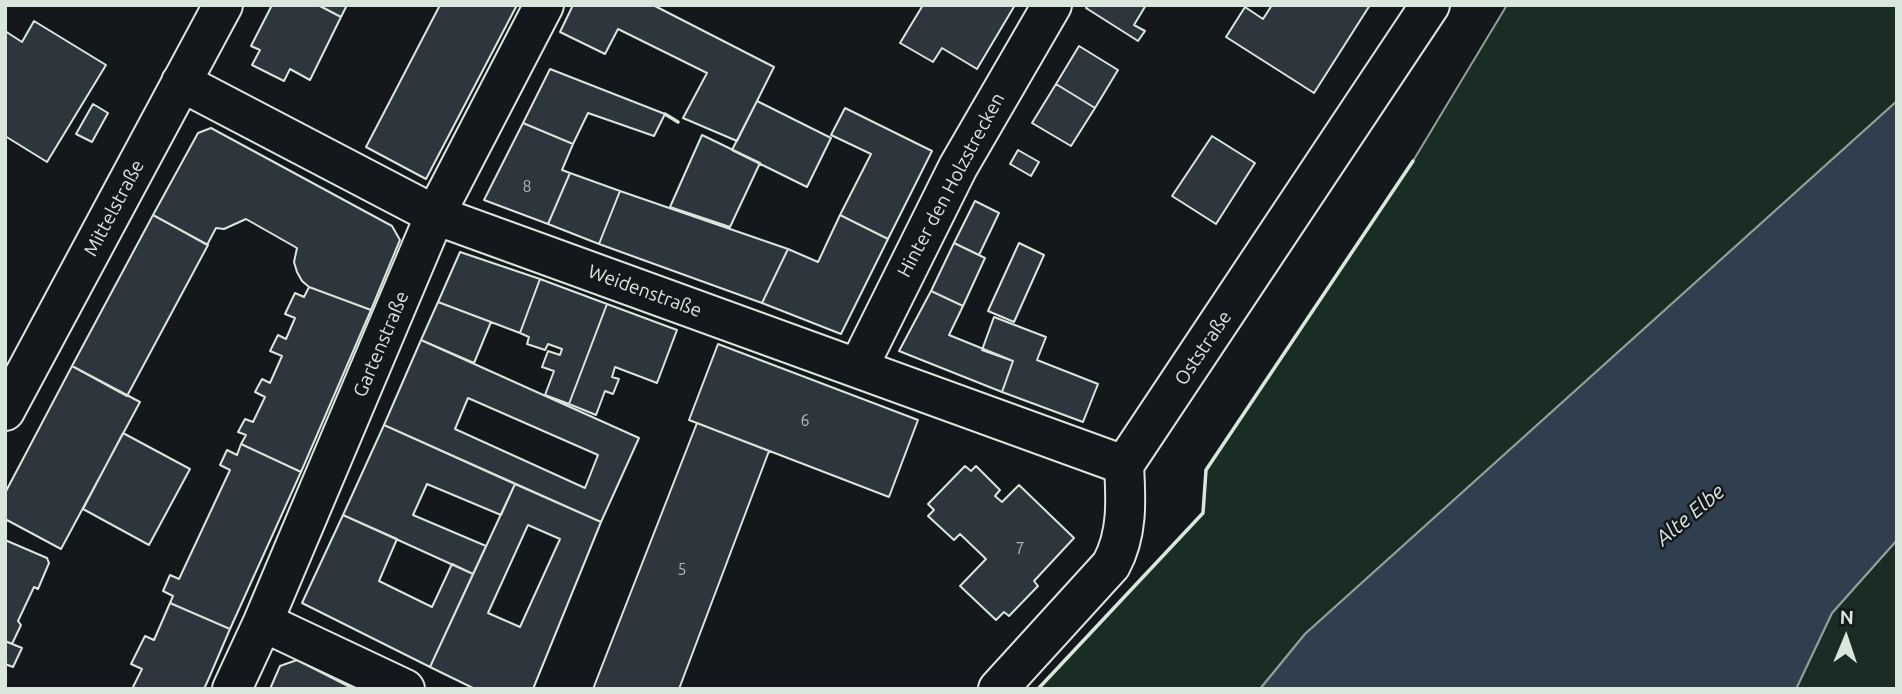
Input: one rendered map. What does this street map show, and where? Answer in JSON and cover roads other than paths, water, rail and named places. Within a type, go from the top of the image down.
[{"type":"street","name":"Mittelstraße","points":[[9,395],[223,5]]},
{"type":"street","name":"Gartenstraße","points":[[232,689],[263,622],[435,215],[544,5]]},
{"type":"street","name":"Hinter den Holzstrecken","points":[[858,368],[958,167],[1052,5]]},
{"type":"street","name":"Oststraße","points":[[1124,466],[1430,5]]},
{"type":"street","name":"Weidenstraße","points":[[181,82],[435,215],[1124,466]]},
{"type":"street","points":[[998,689],[1111,565],[1124,530],[1124,466]]},
{"type":"street","points":[[263,622],[405,689]]},
{"type":"water","name":"Alte Elbe","points":[[1897,101],[1897,540],[1832,613],[1796,689],[1260,689],[1305,634]]}]
